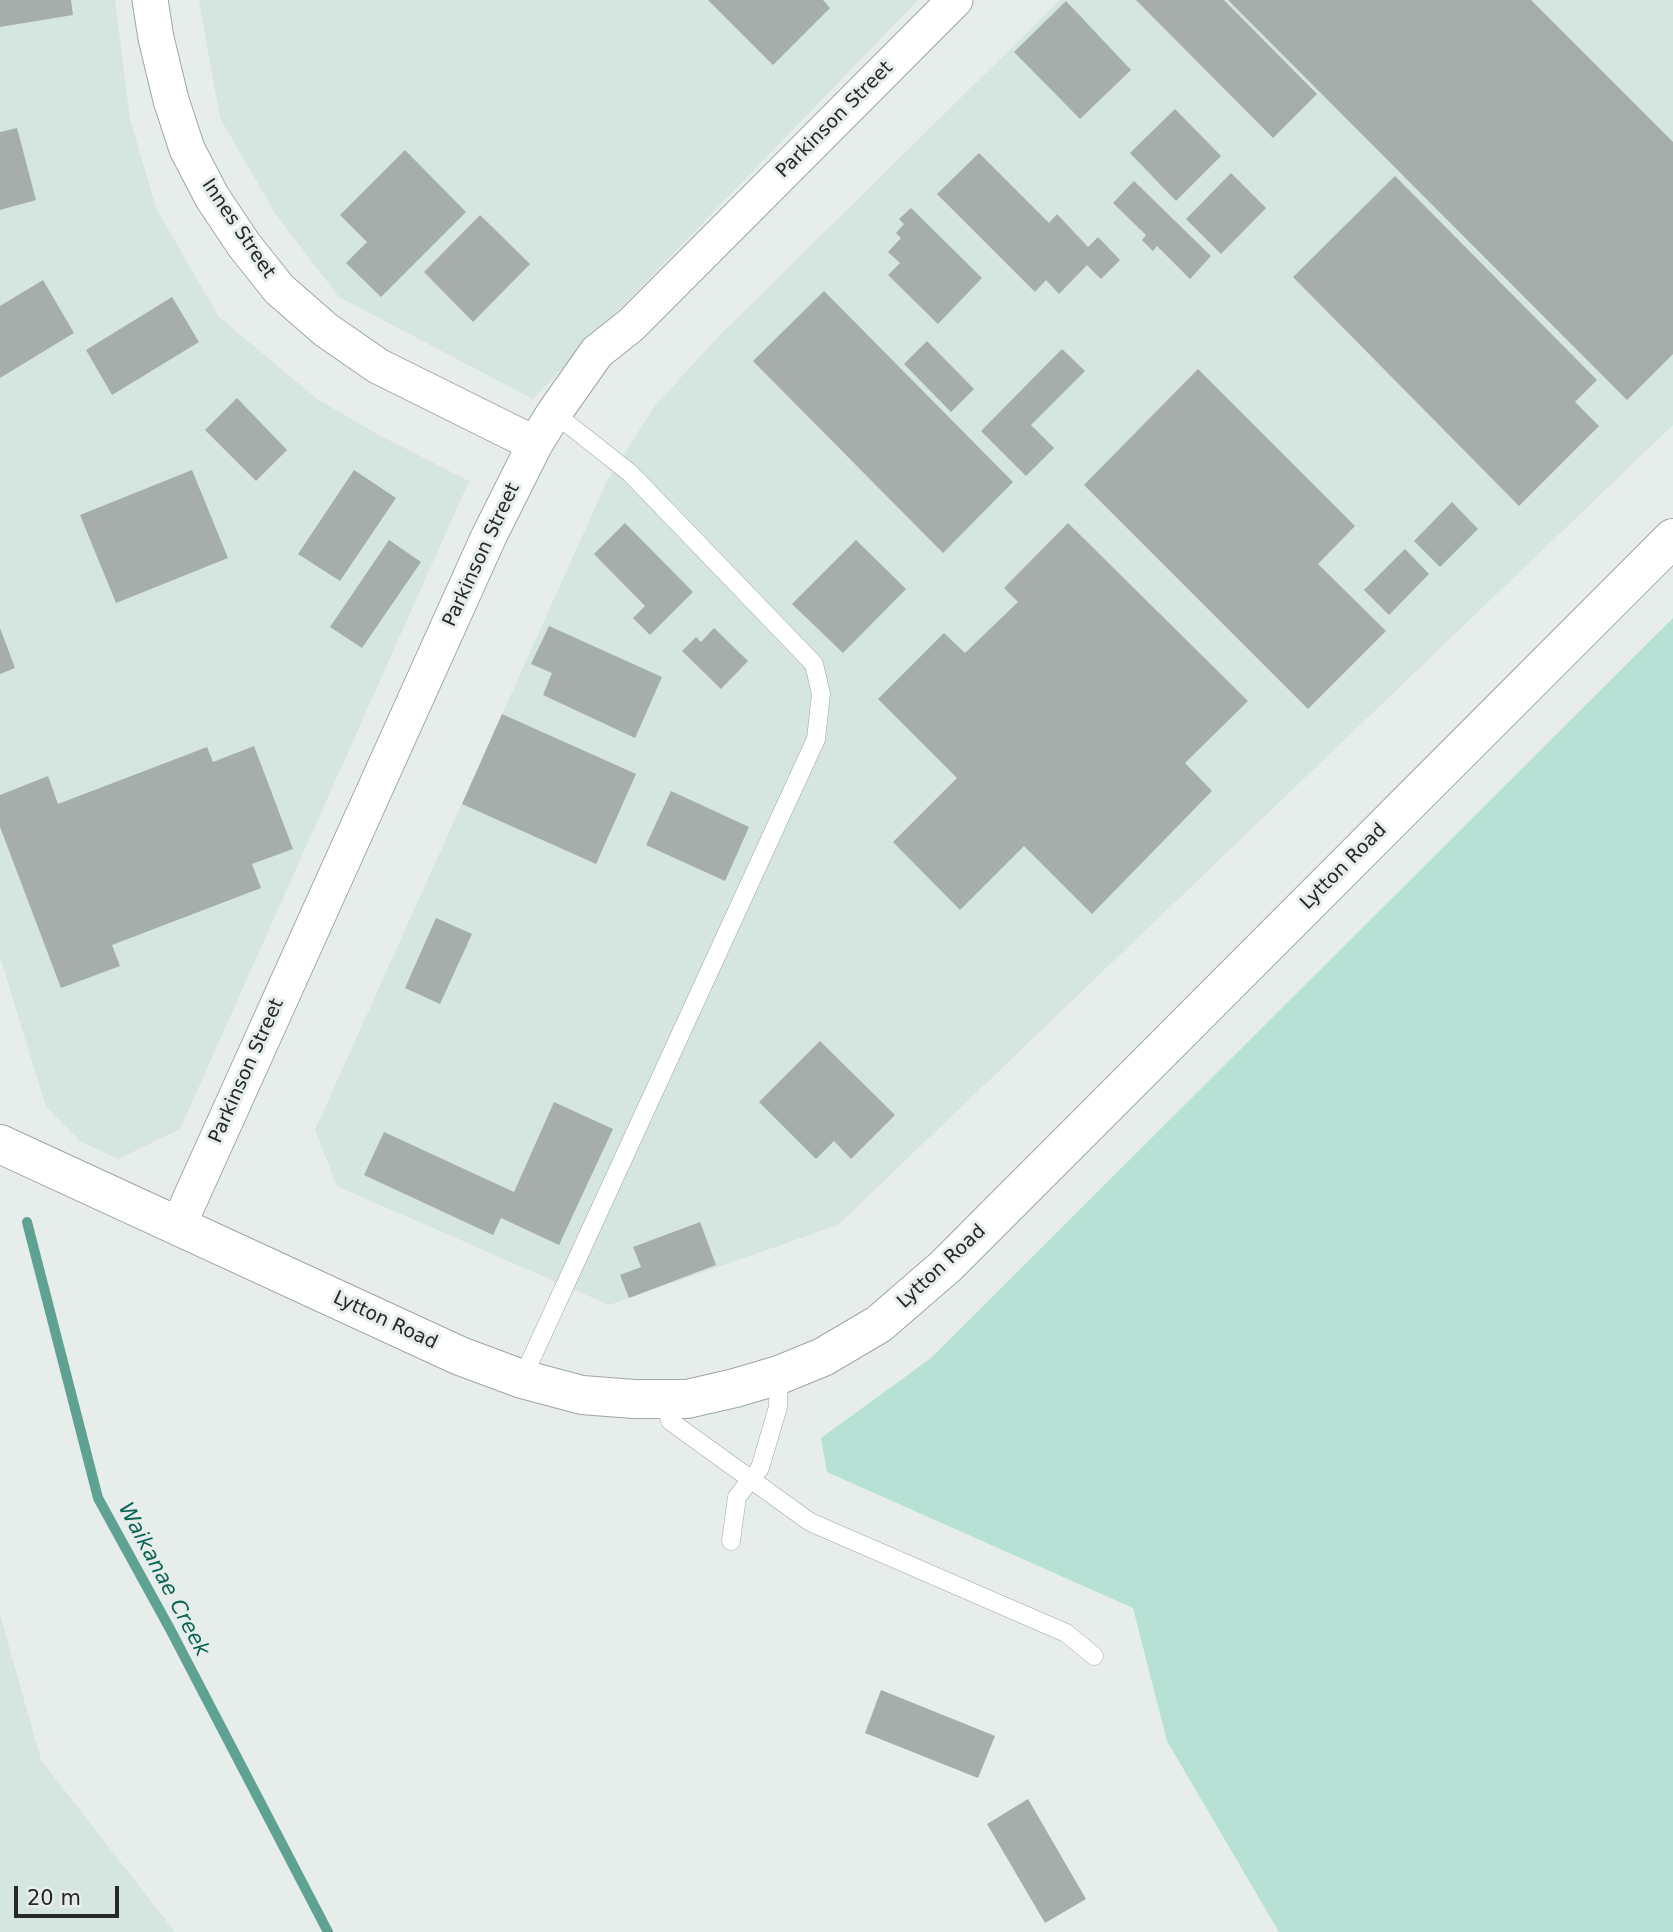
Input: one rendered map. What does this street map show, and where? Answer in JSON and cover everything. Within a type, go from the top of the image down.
[{"type":"main road","name":"Lytton Road","points":[[0,1144],[460,1356],[522,1379],[582,1395],[687,1399],[779,1375],[823,1357],[879,1324],[946,1266],[1673,538]]},
{"type":"street","name":"Innes Street","points":[[150,0],[171,100],[187,149],[212,197],[244,245],[279,289],[326,330],[378,366],[535,444]]},
{"type":"street","name":"Parkinson Street","points":[[177,1226],[489,536],[535,444],[554,413],[597,352],[631,325],[955,0]]},
{"type":"lane","points":[[522,1379],[816,739],[821,694],[814,664],[631,473],[554,413]]},
{"type":"lane","points":[[731,1541],[737,1497],[760,1468],[778,1407],[779,1375]]},
{"type":"lane","points":[[664,1399],[670,1421],[810,1522],[1066,1633],[1094,1656]]},
{"type":"shaded area","points":[[0,0],[115,0],[130,119],[156,208],[219,317],[317,399],[375,433],[469,481],[180,1129],[118,1159],[80,1141],[46,1107],[0,957]]},
{"type":"shaded area","points":[[199,0],[918,0],[533,399],[339,297],[275,213],[220,118]]},
{"type":"shaded area","points":[[1060,0],[1673,0],[1673,425],[838,1225],[609,1305],[337,1186],[315,1130],[608,479],[654,407],[718,337]]},
{"type":"shaded area","points":[[0,1615],[41,1760],[175,1932],[0,1932]]},
{"type":"green space","points":[[1673,618],[1673,1932],[1279,1932],[1167,1741],[1133,1608],[827,1472],[821,1438],[931,1358]]},
{"type":"building","points":[[0,0],[71,0],[73,15],[0,27]]},
{"type":"building","points":[[708,0],[823,0],[830,8],[773,65]]},
{"type":"building","points":[[1136,0],[1224,0],[1317,94],[1273,138]]},
{"type":"building","points":[[1228,0],[1531,0],[1673,142],[1673,354],[1627,400]]},
{"type":"building","points":[[1066,1],[1131,70],[1080,119],[1014,52]]},
{"type":"building","points":[[1175,109],[1221,156],[1176,201],[1130,153]]},
{"type":"building","points":[[17,128],[36,200],[0,210],[0,132]]},
{"type":"building","points":[[405,150],[466,212],[381,297],[346,263],[367,242],[340,215]]},
{"type":"building","points":[[979,153],[1049,223],[1057,214],[1088,247],[1098,237],[1120,260],[1101,279],[1087,265],[1059,294],[1046,280],[1035,292],[937,194]]},
{"type":"building","points":[[1231,173],[1266,208],[1221,254],[1186,219]]},
{"type":"building","points":[[1395,176],[1597,380],[1575,402],[1599,426],[1519,506],[1293,277]]},
{"type":"building","points":[[1134,181],[1211,256],[1190,279],[1157,246],[1153,251],[1142,240],[1146,235],[1113,203]]},
{"type":"building","points":[[911,208],[982,278],[938,324],[888,275],[900,263],[888,252],[901,238],[896,233],[904,224],[899,219]]},
{"type":"building","points":[[480,215],[530,264],[473,322],[424,272]]},
{"type":"building","points":[[43,280],[74,333],[0,378],[0,306]]},
{"type":"building","points":[[824,291],[1013,482],[943,553],[753,361]]},
{"type":"building","points":[[172,297],[199,342],[112,395],[86,350]]},
{"type":"building","points":[[927,341],[974,389],[951,412],[904,364]]},
{"type":"building","points":[[1062,349],[1085,371],[1031,425],[1054,448],[1026,476],[981,431]]},
{"type":"building","points":[[1198,369],[1355,526],[1318,564],[1386,631],[1308,709],[1084,485]]},
{"type":"building","points":[[237,398],[287,450],[256,481],[205,430]]},
{"type":"building","points":[[192,470],[228,558],[116,603],[80,515]]},
{"type":"building","points":[[354,470],[396,498],[340,581],[298,554]]},
{"type":"building","points":[[1452,502],[1478,529],[1440,567],[1414,541]]},
{"type":"building","points":[[625,523],[693,592],[650,635],[633,618],[645,606],[594,554]]},
{"type":"building","points":[[1068,523],[1248,701],[1185,763],[1212,791],[1092,914],[1024,846],[960,910],[893,842],[957,778],[878,699],[944,633],[965,653],[1018,602],[1004,588]]},
{"type":"building","points":[[389,540],[421,562],[362,648],[330,627]]},
{"type":"building","points":[[856,540],[906,589],[843,653],[792,604]]},
{"type":"building","points":[[1405,549],[1429,574],[1389,615],[1364,590]]},
{"type":"building","points":[[549,626],[662,677],[635,738],[543,695],[552,673],[531,664]]},
{"type":"building","points":[[0,628],[15,668],[0,674]]},
{"type":"building","points":[[714,628],[748,661],[721,689],[682,651],[696,637],[701,642]]},
{"type":"building","points":[[502,714],[636,774],[596,864],[462,804]]},
{"type":"building","points":[[254,746],[293,849],[252,864],[261,888],[112,945],[120,966],[61,988],[0,827],[0,795],[48,776],[58,804],[207,747],[213,762]]},
{"type":"building","points":[[671,791],[749,827],[725,881],[646,845]]},
{"type":"building","points":[[436,918],[472,934],[440,1004],[405,988]]},
{"type":"building","points":[[820,1041],[895,1115],[851,1159],[834,1141],[816,1159],[759,1102]]},
{"type":"building","points":[[554,1102],[613,1129],[559,1245],[501,1218],[493,1235],[364,1175],[384,1132],[514,1192]]},
{"type":"building","points":[[700,1222],[716,1265],[629,1298],[620,1275],[641,1267],[633,1247]]},
{"type":"building","points":[[881,1690],[995,1736],[978,1778],[865,1733]]},
{"type":"building","points":[[1028,1799],[1086,1899],[1045,1923],[987,1824]]},
{"type":"waterway","name":"Waikanae Creek","points":[[27,1222],[98,1498],[170,1629],[328,1932]]}]
